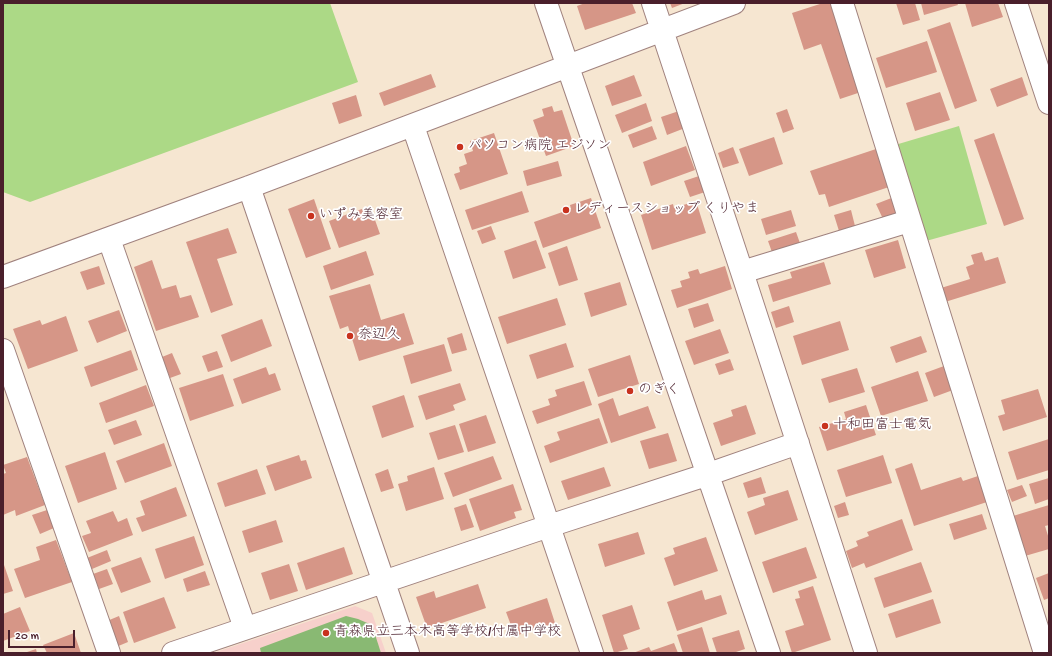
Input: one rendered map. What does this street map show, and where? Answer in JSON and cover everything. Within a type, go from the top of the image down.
[{"type":"street","points":[[546,3],[709,474],[769,653]]},
{"type":"street","points":[[653,3],[866,653]]},
{"type":"street","points":[[3,277],[110,239],[413,126],[734,3]]},
{"type":"street","points":[[842,3],[1045,653]]},
{"type":"street","points":[[1016,3],[1049,104]]},
{"type":"street","points":[[413,126],[592,653]]},
{"type":"street","points":[[249,187],[408,653]]},
{"type":"street","points":[[742,272],[910,221]]},
{"type":"street","points":[[110,239],[245,628]]},
{"type":"street","points":[[3,350],[109,653]]},
{"type":"street","points":[[173,653],[798,443]]},
{"type":"shaded area","name":"青森県立三本木高等学校/付属中学校","points":[[355,606],[372,613],[386,653],[213,653]]},
{"type":"green space","points":[[3,3],[330,3],[358,82],[30,202],[3,192]]},
{"type":"green space","points":[[959,126],[987,224],[926,241],[895,145]]},
{"type":"green space","name":"青森県立三本木高等学校/付属中学校","points":[[346,616],[372,625],[381,653],[261,653],[260,648]]},
{"type":"building","points":[[585,3],[632,3],[636,13],[585,30],[577,6]]},
{"type":"building","points":[[670,3],[685,3],[672,8]]},
{"type":"building","points":[[823,3],[831,3],[861,92],[840,99],[821,44],[804,50],[792,13]]},
{"type":"building","points":[[896,3],[915,3],[920,20],[903,25]]},
{"type":"building","points":[[921,3],[957,3],[958,5],[924,15]]},
{"type":"building","points":[[965,3],[998,3],[1003,17],[972,27]]},
{"type":"building","points":[[950,22],[977,101],[955,109],[927,30]]},
{"type":"building","points":[[927,41],[937,72],[886,88],[876,58]]},
{"type":"building","points":[[431,74],[436,87],[384,106],[379,93]]},
{"type":"building","points":[[634,75],[642,96],[612,106],[605,86]]},
{"type":"building","points":[[1022,77],[1028,95],[997,107],[990,89]]},
{"type":"building","points":[[940,92],[950,120],[915,131],[906,103]]},
{"type":"building","points":[[356,95],[362,116],[339,124],[332,103]]},
{"type":"building","points":[[646,103],[652,121],[622,133],[615,115]]},
{"type":"building","points":[[552,106],[554,112],[562,110],[574,146],[546,156],[533,120],[544,116],[542,109]]},
{"type":"building","points":[[787,109],[794,129],[783,133],[776,113]]},
{"type":"building","points":[[679,111],[685,128],[667,135],[661,117]]},
{"type":"building","points":[[652,126],[657,139],[633,148],[628,135]]},
{"type":"building","points":[[494,133],[508,174],[460,190],[454,174],[460,172],[459,167],[467,164],[464,154],[473,151],[470,141]]},
{"type":"building","points":[[994,133],[1024,219],[1004,226],[974,140]]},
{"type":"building","points":[[774,137],[783,164],[749,176],[739,149]]},
{"type":"building","points":[[686,146],[695,170],[651,186],[643,162]]},
{"type":"building","points":[[733,147],[739,163],[723,168],[718,153]]},
{"type":"building","points":[[876,149],[889,187],[829,207],[825,194],[819,195],[810,171]]},
{"type":"building","points":[[558,161],[562,176],[527,186],[523,171]]},
{"type":"building","points":[[699,176],[705,192],[690,197],[684,181]]},
{"type":"building","points":[[522,191],[529,212],[472,230],[465,210]]},
{"type":"building","points":[[894,197],[900,211],[883,219],[876,204]]},
{"type":"building","points":[[591,198],[601,228],[543,248],[534,222],[571,209],[570,205]]},
{"type":"building","points":[[314,199],[331,249],[306,258],[288,209]]},
{"type":"building","points":[[696,201],[706,233],[652,250],[641,215],[673,204],[674,208]]},
{"type":"building","points":[[370,206],[380,234],[339,248],[329,221]]},
{"type":"building","points":[[791,210],[796,226],[766,235],[761,219]]},
{"type":"building","points":[[851,210],[855,226],[839,231],[834,215]]},
{"type":"building","points":[[491,226],[496,239],[482,244],[477,231]]},
{"type":"building","points":[[228,228],[237,253],[217,259],[233,305],[211,313],[186,242]]},
{"type":"building","points":[[796,232],[801,246],[773,255],[768,241]]},
{"type":"building","points":[[536,240],[546,268],[513,279],[504,251]]},
{"type":"building","points":[[898,240],[906,268],[874,278],[865,250]]},
{"type":"building","points":[[567,246],[578,280],[559,286],[548,253]]},
{"type":"building","points":[[366,251],[374,275],[331,290],[323,266]]},
{"type":"building","points":[[982,252],[985,261],[998,257],[1006,283],[945,302],[941,288],[970,279],[966,267],[974,264],[971,255]]},
{"type":"building","points":[[152,260],[162,289],[176,285],[180,298],[191,295],[199,317],[156,331],[134,267]]},
{"type":"building","points":[[824,262],[831,284],[773,302],[768,285],[792,278],[790,272]]},
{"type":"building","points":[[99,266],[105,284],[87,290],[80,272]]},
{"type":"building","points":[[725,266],[732,289],[677,308],[671,290],[682,287],[680,281],[690,278],[688,272],[698,269],[700,274]]},
{"type":"building","points":[[620,282],[627,305],[591,317],[584,293]]},
{"type":"building","points":[[370,284],[381,320],[404,313],[414,344],[359,361],[348,326],[340,329],[329,296]]},
{"type":"building","points":[[557,298],[566,325],[507,344],[498,317]]},
{"type":"building","points":[[708,303],[714,321],[694,328],[688,309]]},
{"type":"building","points":[[789,306],[794,322],[776,328],[771,312]]},
{"type":"building","points":[[119,310],[127,331],[97,343],[88,321]]},
{"type":"building","points":[[66,316],[78,351],[28,369],[13,329],[40,320],[42,325]]},
{"type":"building","points":[[262,319],[272,346],[231,362],[221,335]]},
{"type":"building","points":[[840,321],[849,350],[802,365],[793,336]]},
{"type":"building","points":[[720,329],[729,353],[694,365],[685,341]]},
{"type":"building","points":[[462,333],[467,350],[452,354],[447,338]]},
{"type":"building","points":[[921,336],[927,352],[896,363],[890,347]]},
{"type":"building","points":[[566,343],[574,367],[537,379],[529,355]]},
{"type":"building","points":[[444,344],[452,371],[411,384],[403,356]]},
{"type":"building","points":[[131,350],[138,370],[91,387],[84,367]]},
{"type":"building","points":[[217,351],[223,367],[208,372],[202,356]]},
{"type":"building","points":[[172,353],[181,374],[170,378],[162,357]]},
{"type":"building","points":[[630,355],[639,384],[598,397],[588,369]]},
{"type":"building","points":[[730,359],[734,370],[719,375],[715,364]]},
{"type":"building","points":[[944,366],[953,390],[934,397],[925,373]]},
{"type":"building","points":[[266,367],[269,375],[275,373],[281,390],[242,404],[233,379]]},
{"type":"building","points":[[857,368],[865,392],[829,403],[821,379]]},
{"type":"building","points":[[918,371],[928,401],[881,416],[871,387]]},
{"type":"building","points":[[223,374],[234,406],[190,421],[179,388]]},
{"type":"building","points":[[584,381],[592,405],[537,424],[532,411],[550,405],[548,399],[557,396],[555,390]]},
{"type":"building","points":[[460,383],[466,400],[453,405],[455,410],[426,420],[418,396]]},
{"type":"building","points":[[146,385],[154,406],[106,423],[99,403]]},
{"type":"building","points":[[1038,389],[1047,417],[1003,431],[998,416],[1005,414],[1001,400]]},
{"type":"building","points":[[404,395],[414,427],[382,438],[372,406]]},
{"type":"building","points":[[613,398],[619,416],[648,406],[656,428],[611,443],[598,404]]},
{"type":"building","points":[[746,405],[756,434],[721,446],[713,423],[733,416],[731,410]]},
{"type":"building","points":[[866,405],[876,435],[827,451],[819,427],[846,419],[844,412]]},
{"type":"building","points":[[486,415],[496,443],[468,452],[459,424]]},
{"type":"building","points":[[599,418],[608,443],[550,463],[544,446],[560,440],[557,432]]},
{"type":"building","points":[[136,420],[142,435],[114,445],[108,430]]},
{"type":"building","points":[[455,425],[464,452],[438,460],[429,433]]},
{"type":"building","points":[[668,433],[677,461],[649,469],[640,441]]},
{"type":"building","points":[[1049,439],[1049,470],[1017,480],[1008,452]]},
{"type":"building","points":[[164,443],[172,466],[125,483],[116,461]]},
{"type":"building","points":[[105,452],[117,489],[78,503],[65,466]]},
{"type":"building","points":[[299,455],[301,461],[306,460],[312,478],[275,491],[266,466]]},
{"type":"building","points":[[883,455],[892,483],[846,497],[837,470]]},
{"type":"building","points":[[493,456],[502,479],[453,497],[444,473]]},
{"type":"building","points":[[27,457],[45,505],[16,516],[15,510],[3,515],[3,474],[6,473],[3,465]]},
{"type":"building","points":[[912,463],[921,490],[961,477],[963,481],[981,475],[990,501],[914,526],[895,469]]},
{"type":"building","points":[[434,467],[444,499],[406,511],[398,484],[408,481],[407,476]]},
{"type":"building","points":[[604,467],[611,486],[568,500],[561,481]]},
{"type":"building","points":[[257,469],[266,494],[225,507],[217,483]]},
{"type":"building","points":[[388,469],[394,488],[381,492],[375,474]]},
{"type":"building","points":[[761,477],[766,493],[748,498],[743,483]]},
{"type":"building","points":[[1049,478],[1049,499],[1035,504],[1029,484]]},
{"type":"building","points":[[513,484],[522,510],[514,512],[516,518],[480,531],[469,499]]},
{"type":"building","points":[[1022,485],[1027,496],[1012,502],[1007,490]]},
{"type":"building","points":[[176,487],[187,516],[142,532],[136,518],[145,515],[140,501]]},
{"type":"building","points":[[788,490],[798,520],[755,535],[747,512],[765,505],[763,498]]},
{"type":"building","points":[[845,502],[849,515],[838,518],[834,506]]},
{"type":"building","points":[[466,504],[474,527],[461,531],[454,508]]},
{"type":"building","points":[[1049,505],[1049,525],[1045,526],[1049,539],[1049,549],[1025,556],[1013,516]]},
{"type":"building","points":[[47,510],[54,528],[40,534],[32,515]]},
{"type":"building","points":[[113,511],[118,522],[127,518],[133,535],[89,552],[82,536],[91,533],[86,521]]},
{"type":"building","points":[[982,514],[987,529],[954,540],[949,524]]},
{"type":"building","points":[[902,519],[913,550],[866,568],[864,563],[852,568],[846,551],[858,546],[856,541],[869,536],[867,532]]},
{"type":"building","points":[[276,520],[283,542],[249,553],[242,531]]},
{"type":"building","points":[[638,532],[645,554],[605,567],[598,544]]},
{"type":"building","points":[[194,536],[204,565],[165,579],[155,549]]},
{"type":"building","points":[[706,537],[718,571],[674,586],[664,558],[675,554],[673,548]]},
{"type":"building","points":[[56,540],[72,582],[25,598],[14,569],[40,560],[36,547]]},
{"type":"building","points":[[344,547],[353,574],[306,590],[297,563]]},
{"type":"building","points":[[806,547],[817,578],[773,593],[762,562]]},
{"type":"building","points":[[107,550],[111,561],[92,569],[87,558]]},
{"type":"building","points":[[141,557],[151,582],[121,593],[111,568]]},
{"type":"building","points":[[3,562],[13,591],[3,594]]},
{"type":"building","points":[[921,562],[932,592],[884,608],[874,578]]},
{"type":"building","points":[[289,564],[298,591],[270,600],[261,573]]},
{"type":"building","points":[[107,569],[113,584],[99,589],[93,574]]},
{"type":"building","points":[[205,571],[210,585],[187,592],[183,579]]},
{"type":"building","points":[[1049,573],[1049,598],[1044,600],[1036,578]]},
{"type":"building","points":[[478,584],[486,608],[427,628],[416,597],[434,591],[436,598]]},
{"type":"building","points":[[813,586],[831,640],[792,653],[785,631],[804,625],[795,599],[800,598],[798,591]]},
{"type":"building","points":[[702,590],[705,600],[721,595],[727,614],[677,631],[667,602]]},
{"type":"building","points":[[164,597],[176,628],[134,643],[123,612]]},
{"type":"building","points":[[547,598],[555,623],[515,636],[506,612]]},
{"type":"building","points":[[933,599],[941,623],[896,638],[888,614]]},
{"type":"building","points":[[632,605],[640,629],[623,635],[628,649],[614,653],[602,615]]},
{"type":"building","points":[[20,607],[30,631],[3,641],[3,614]]},
{"type":"building","points":[[119,616],[128,642],[116,647],[107,621]]},
{"type":"building","points":[[702,627],[710,653],[683,653],[677,635]]},
{"type":"building","points":[[739,630],[745,649],[733,653],[717,653],[712,638]]},
{"type":"building","points":[[74,633],[81,653],[47,653],[43,645]]},
{"type":"building","points":[[674,643],[678,653],[633,653],[649,647],[651,651]]},
{"type":"building","points":[[36,649],[37,653],[24,653]]},
{"type":"place","name":"パソコン病院 エジソン","points":[[460,147]]},
{"type":"place","name":"レディースショップ くりやま","points":[[566,210]]},
{"type":"place","name":"いずみ美容室","points":[[311,216]]},
{"type":"place","name":"奈辺久","points":[[350,336]]},
{"type":"place","name":"のぎく","points":[[630,391]]},
{"type":"place","name":"十和田富士電気","points":[[825,426]]},
{"type":"place","name":"青森県立三本木高等学校/付属中学校","points":[[326,633]]}]
